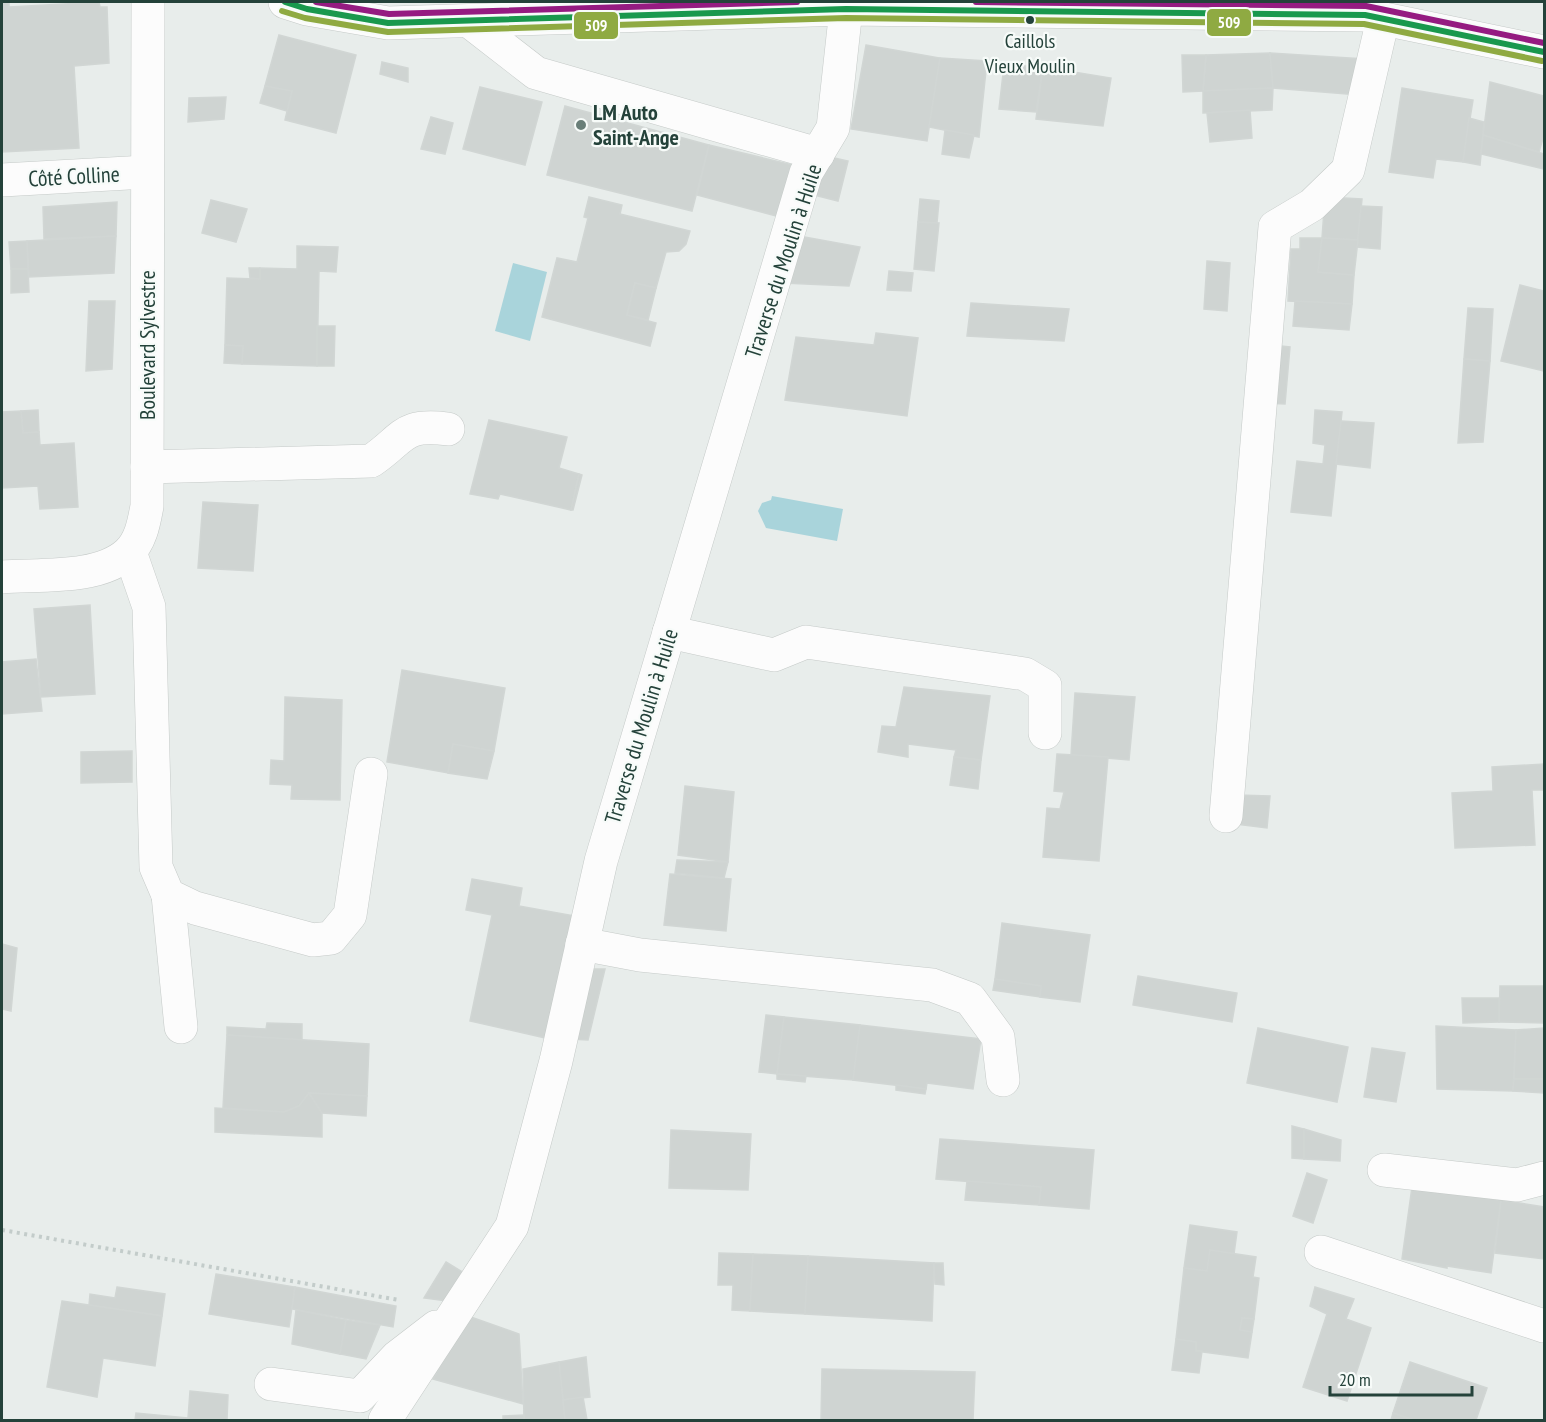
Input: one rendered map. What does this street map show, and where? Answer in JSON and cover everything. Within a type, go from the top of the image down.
[{"type":"street","name":"Boulevard Sylvestre","points":[[130,552],[142,532],[147,506],[147,2]]},
{"type":"street","points":[[285,2],[307,9],[388,23],[860,6],[1372,12],[1545,52]]},
{"type":"street","name":"Traverse du Moulin à Huile","points":[[385,1420],[512,1226],[556,1061],[601,861],[806,173],[832,128],[860,6]]},
{"type":"street","points":[[1226,816],[1275,227],[1312,205],[1348,170],[1372,12]]},
{"type":"street","points":[[469,21],[536,73],[818,154]]},
{"type":"street","name":"Côté Colline","points":[[2,180],[146,172]]},
{"type":"street","points":[[147,467],[371,462],[388,450],[404,432],[427,426],[448,429]]},
{"type":"street","points":[[2,577],[92,571],[107,567],[130,552],[149,608],[156,867],[168,895],[181,1027]]},
{"type":"street","points":[[669,632],[774,655],[806,642],[1025,674],[1045,686],[1045,733]]},
{"type":"street","points":[[168,895],[195,908],[313,940],[331,938],[350,915],[370,774]]},
{"type":"street","points":[[582,944],[640,955],[932,985],[970,999],[998,1037],[1003,1080]]},
{"type":"street","points":[[1384,1170],[1517,1185],[1545,1178]]},
{"type":"street","points":[[1321,1252],[1545,1326]]},
{"type":"street","points":[[271,1384],[360,1396],[397,1357],[456,1310]]},
{"type":"path","points":[[2,1230],[456,1310]]},
{"type":"water","points":[[513,263],[547,272],[530,341],[495,331]]},
{"type":"water","points":[[772,496],[843,509],[837,541],[766,528],[758,511],[762,503],[771,500]]},
{"type":"building","points":[[2,2],[9,2],[9,7],[99,2],[100,7],[107,7],[109,63],[74,66],[79,148],[2,152]]},
{"type":"building","points":[[279,35],[356,55],[336,133],[285,120],[292,91],[265,86]]},
{"type":"building","points":[[866,45],[940,58],[927,141],[851,129]]},
{"type":"building","points":[[1270,53],[1273,88],[1203,91],[1206,55]]},
{"type":"building","points":[[1270,53],[1365,59],[1359,95],[1273,88]]},
{"type":"building","points":[[1182,55],[1206,55],[1203,91],[1183,92]]},
{"type":"building","points":[[940,58],[987,61],[979,137],[929,127]]},
{"type":"building","points":[[382,62],[408,68],[408,82],[380,74]]},
{"type":"building","points":[[1004,65],[1043,67],[1036,112],[999,109]]},
{"type":"building","points":[[1043,67],[1111,78],[1103,126],[1036,119]]},
{"type":"building","points":[[1490,82],[1544,96],[1544,135],[1539,152],[1483,135]]},
{"type":"building","points":[[265,86],[292,91],[287,111],[260,103]]},
{"type":"building","points":[[480,87],[542,102],[525,165],[463,149]]},
{"type":"building","points":[[1273,88],[1272,110],[1203,113],[1203,91]]},
{"type":"building","points":[[1402,88],[1473,100],[1463,162],[1436,159],[1433,178],[1389,172]]},
{"type":"building","points":[[226,97],[224,119],[188,122],[189,98]]},
{"type":"building","points":[[565,106],[709,145],[692,211],[547,175]]},
{"type":"building","points":[[1250,110],[1252,138],[1210,142],[1207,113]]},
{"type":"building","points":[[431,117],[453,123],[445,154],[421,149]]},
{"type":"building","points":[[1469,118],[1484,122],[1480,165],[1463,162]]},
{"type":"building","points":[[945,130],[974,135],[969,158],[942,154]]},
{"type":"building","points":[[1483,135],[1544,154],[1544,169],[1481,154]]},
{"type":"building","points":[[709,145],[797,166],[784,218],[697,195]]},
{"type":"building","points":[[830,157],[848,161],[838,201],[814,195]]},
{"type":"building","points":[[589,197],[622,205],[620,214],[690,231],[686,244],[679,251],[666,252],[656,288],[635,283],[627,315],[656,323],[650,346],[542,317],[557,258],[577,262],[588,218],[584,217]]},
{"type":"building","points":[[1325,197],[1362,199],[1358,240],[1322,238]]},
{"type":"building","points":[[920,199],[939,201],[937,223],[918,222]]},
{"type":"building","points":[[211,200],[247,209],[236,242],[202,233]]},
{"type":"building","points":[[117,202],[116,236],[44,239],[43,207]]},
{"type":"building","points":[[1361,206],[1382,207],[1380,249],[1357,247]]},
{"type":"building","points":[[918,222],[939,223],[934,271],[914,269]]},
{"type":"building","points":[[116,236],[114,273],[29,277],[27,241]]},
{"type":"building","points":[[799,236],[860,247],[849,286],[784,283]]},
{"type":"building","points":[[1300,238],[1322,238],[1318,272],[1354,275],[1352,304],[1288,301],[1291,249],[1300,249]]},
{"type":"building","points":[[1322,238],[1358,240],[1354,275],[1318,272]]},
{"type":"building","points":[[27,241],[28,269],[11,269],[9,242]]},
{"type":"building","points":[[297,246],[338,247],[336,272],[319,271],[317,366],[242,364],[243,346],[225,345],[227,278],[260,279],[260,268],[297,269]]},
{"type":"building","points":[[1207,261],[1230,263],[1227,311],[1204,309]]},
{"type":"building","points":[[249,268],[260,268],[260,279],[250,278]]},
{"type":"building","points":[[11,269],[28,269],[29,292],[11,293]]},
{"type":"building","points":[[889,271],[913,273],[911,291],[887,290]]},
{"type":"building","points":[[635,283],[656,288],[648,320],[627,315]]},
{"type":"building","points":[[1520,285],[1544,291],[1544,371],[1501,361]]},
{"type":"building","points":[[89,301],[115,301],[112,369],[86,371]]},
{"type":"building","points":[[1295,301],[1352,304],[1349,330],[1293,326]]},
{"type":"building","points":[[971,303],[1069,309],[1064,341],[967,336]]},
{"type":"building","points":[[1468,308],[1493,309],[1490,361],[1464,359]]},
{"type":"building","points":[[317,326],[335,326],[334,366],[317,366]]},
{"type":"building","points":[[876,333],[918,338],[907,416],[785,400],[796,337],[874,345]]},
{"type":"building","points":[[225,345],[243,346],[242,364],[224,363]]},
{"type":"building","points":[[1271,345],[1290,347],[1285,404],[1267,403]]},
{"type":"building","points":[[1464,359],[1490,361],[1483,442],[1458,443]]},
{"type":"building","points":[[38,410],[39,432],[23,433],[21,411]]},
{"type":"building","points":[[1315,410],[1342,412],[1331,516],[1291,512],[1297,461],[1323,464],[1325,445],[1313,443]]},
{"type":"building","points":[[21,411],[23,433],[39,432],[40,445],[74,443],[78,507],[40,509],[38,486],[2,488],[2,412]]},
{"type":"building","points":[[489,420],[567,437],[559,468],[579,474],[571,510],[500,494],[498,499],[470,494]]},
{"type":"building","points":[[1341,421],[1374,423],[1370,468],[1336,464]]},
{"type":"building","points":[[579,474],[582,475],[573,510],[571,510]]},
{"type":"building","points":[[203,502],[258,505],[253,571],[198,568]]},
{"type":"building","points":[[90,605],[95,694],[41,697],[34,609]]},
{"type":"building","points":[[36,659],[42,711],[2,714],[2,662]]},
{"type":"building","points":[[402,670],[505,688],[494,751],[453,744],[448,773],[387,762]]},
{"type":"building","points":[[904,687],[990,696],[981,760],[954,757],[956,750],[908,744],[908,757],[878,752],[882,726],[896,727]]},
{"type":"building","points":[[1075,693],[1135,697],[1129,760],[1071,755]]},
{"type":"building","points":[[285,697],[342,700],[340,800],[291,799],[292,785],[270,784],[271,760],[284,761]]},
{"type":"building","points":[[453,744],[494,751],[487,779],[448,773]]},
{"type":"building","points":[[132,751],[132,782],[81,783],[81,752]]},
{"type":"building","points":[[1057,754],[1108,757],[1099,861],[1043,857],[1047,808],[1060,809],[1064,792],[1054,791]]},
{"type":"building","points":[[954,757],[981,760],[978,789],[950,785]]},
{"type":"building","points":[[1544,764],[1544,790],[1532,790],[1535,845],[1455,848],[1452,793],[1493,791],[1492,767]]},
{"type":"building","points":[[685,786],[734,792],[728,862],[678,855]]},
{"type":"building","points":[[1237,795],[1270,796],[1267,828],[1236,824]]},
{"type":"building","points":[[677,860],[728,862],[724,878],[675,873]]},
{"type":"building","points":[[670,874],[731,879],[726,931],[664,925]]},
{"type":"building","points":[[472,879],[522,888],[519,906],[575,916],[550,1039],[470,1021],[492,915],[466,910]]},
{"type":"building","points":[[1002,923],[1090,935],[1080,1002],[1040,997],[1041,986],[995,979]]},
{"type":"building","points":[[2,944],[17,948],[11,1011],[2,1009]]},
{"type":"building","points":[[587,969],[605,969],[588,1040],[570,1039]]},
{"type":"building","points":[[1138,976],[1237,993],[1232,1022],[1133,1005]]},
{"type":"building","points":[[995,979],[1041,986],[1040,997],[993,990]]},
{"type":"building","points":[[1500,986],[1544,986],[1544,1023],[1499,1022]]},
{"type":"building","points":[[1462,998],[1499,998],[1499,1022],[1463,1023]]},
{"type":"building","points":[[766,1015],[784,1017],[777,1074],[759,1072]]},
{"type":"building","points":[[784,1017],[860,1025],[853,1080],[777,1074]]},
{"type":"building","points":[[267,1023],[302,1024],[302,1040],[227,1035],[227,1027],[266,1029]]},
{"type":"building","points":[[860,1025],[981,1039],[973,1089],[927,1083],[926,1089],[853,1080]]},
{"type":"building","points":[[1436,1026],[1516,1030],[1513,1091],[1437,1089]]},
{"type":"building","points":[[1258,1028],[1348,1047],[1337,1102],[1247,1083]]},
{"type":"building","points":[[1544,1028],[1544,1079],[1514,1079],[1516,1030]]},
{"type":"building","points":[[227,1035],[369,1044],[367,1096],[309,1093],[299,1106],[284,1112],[223,1108]]},
{"type":"building","points":[[1372,1048],[1405,1053],[1396,1102],[1364,1097]]},
{"type":"building","points":[[777,1074],[806,1076],[805,1082],[777,1079]]},
{"type":"building","points":[[1514,1079],[1544,1079],[1544,1093],[1513,1091]]},
{"type":"building","points":[[896,1085],[926,1089],[925,1094],[896,1090]]},
{"type":"building","points":[[309,1093],[322,1113],[322,1137],[215,1132],[215,1108],[284,1112],[299,1106]]},
{"type":"building","points":[[309,1093],[367,1096],[366,1116],[322,1113]]},
{"type":"building","points":[[1292,1126],[1304,1129],[1304,1159],[1292,1158]]},
{"type":"building","points":[[1304,1129],[1341,1140],[1340,1161],[1304,1159]]},
{"type":"building","points":[[671,1130],[751,1134],[748,1190],[669,1188]]},
{"type":"building","points":[[940,1139],[1094,1150],[1089,1209],[1039,1205],[1041,1187],[936,1179]]},
{"type":"building","points":[[1307,1173],[1327,1180],[1313,1223],[1293,1216]]},
{"type":"building","points":[[967,1181],[1041,1187],[1039,1205],[965,1200]]},
{"type":"building","points":[[1412,1187],[1501,1200],[1491,1273],[1447,1266],[1447,1268],[1402,1259]]},
{"type":"building","points":[[1501,1200],[1544,1207],[1544,1259],[1495,1253]]},
{"type":"building","points":[[1190,1225],[1237,1232],[1234,1254],[1210,1250],[1207,1271],[1184,1268]]},
{"type":"building","points":[[1210,1250],[1256,1257],[1253,1277],[1259,1278],[1254,1319],[1242,1318],[1240,1330],[1252,1332],[1248,1358],[1196,1351],[1196,1342],[1176,1339],[1184,1268],[1207,1271]]},
{"type":"building","points":[[719,1253],[753,1254],[750,1311],[732,1310],[733,1285],[718,1285]]},
{"type":"building","points":[[753,1254],[808,1256],[805,1314],[750,1311]]},
{"type":"building","points":[[808,1256],[934,1263],[932,1321],[805,1314]]},
{"type":"building","points":[[446,1262],[464,1273],[447,1301],[424,1298]]},
{"type":"building","points":[[934,1263],[943,1263],[944,1285],[935,1284]]},
{"type":"building","points":[[216,1274],[295,1287],[289,1327],[209,1314]]},
{"type":"building","points":[[117,1287],[165,1294],[162,1316],[89,1305],[90,1294],[115,1298]]},
{"type":"building","points":[[295,1287],[396,1306],[393,1327],[292,1309]]},
{"type":"building","points":[[1315,1287],[1354,1299],[1346,1319],[1371,1328],[1347,1401],[1303,1387],[1327,1314],[1310,1306]]},
{"type":"building","points":[[62,1301],[162,1316],[155,1366],[103,1358],[97,1397],[47,1387]]},
{"type":"building","points":[[296,1310],[346,1320],[340,1354],[292,1344]]},
{"type":"building","points":[[468,1316],[519,1334],[523,1404],[433,1379]]},
{"type":"building","points":[[1242,1318],[1254,1319],[1252,1332],[1240,1330]]},
{"type":"building","points":[[346,1320],[380,1325],[366,1359],[340,1354]]},
{"type":"building","points":[[1176,1339],[1196,1342],[1196,1351],[1202,1351],[1199,1373],[1172,1370]]},
{"type":"building","points":[[586,1357],[590,1397],[563,1400],[559,1362]]},
{"type":"building","points":[[559,1362],[565,1420],[524,1420],[523,1369]]},
{"type":"building","points":[[1410,1362],[1487,1388],[1476,1420],[1414,1420],[1393,1413]]},
{"type":"building","points":[[822,1369],[975,1372],[973,1420],[821,1420]]},
{"type":"building","points":[[190,1391],[228,1395],[227,1420],[135,1420],[136,1413],[188,1418]]},
{"type":"building","points":[[583,1397],[587,1420],[565,1420],[563,1400]]},
{"type":"building","points":[[1393,1413],[1414,1420],[1391,1420]]},
{"type":"building","points":[[524,1415],[524,1420],[503,1420],[503,1416]]},
{"type":"transit line","points":[[285,2],[307,9],[388,23],[846,9],[1365,15],[1544,52]]},
{"type":"transit line","points":[[316,2],[389,14],[797,2]]},
{"type":"transit line","points":[[976,2],[1366,6],[1544,43]]},
{"type":"transit line","name":"509","points":[[282,11],[305,18],[388,32],[846,18],[1364,24],[1542,61]]},
{"type":"place","name":"Caillols Vieux Moulin","points":[[1030,20]]},
{"type":"place","name":"LM Auto Saint-Ange","points":[[581,125]]}]
